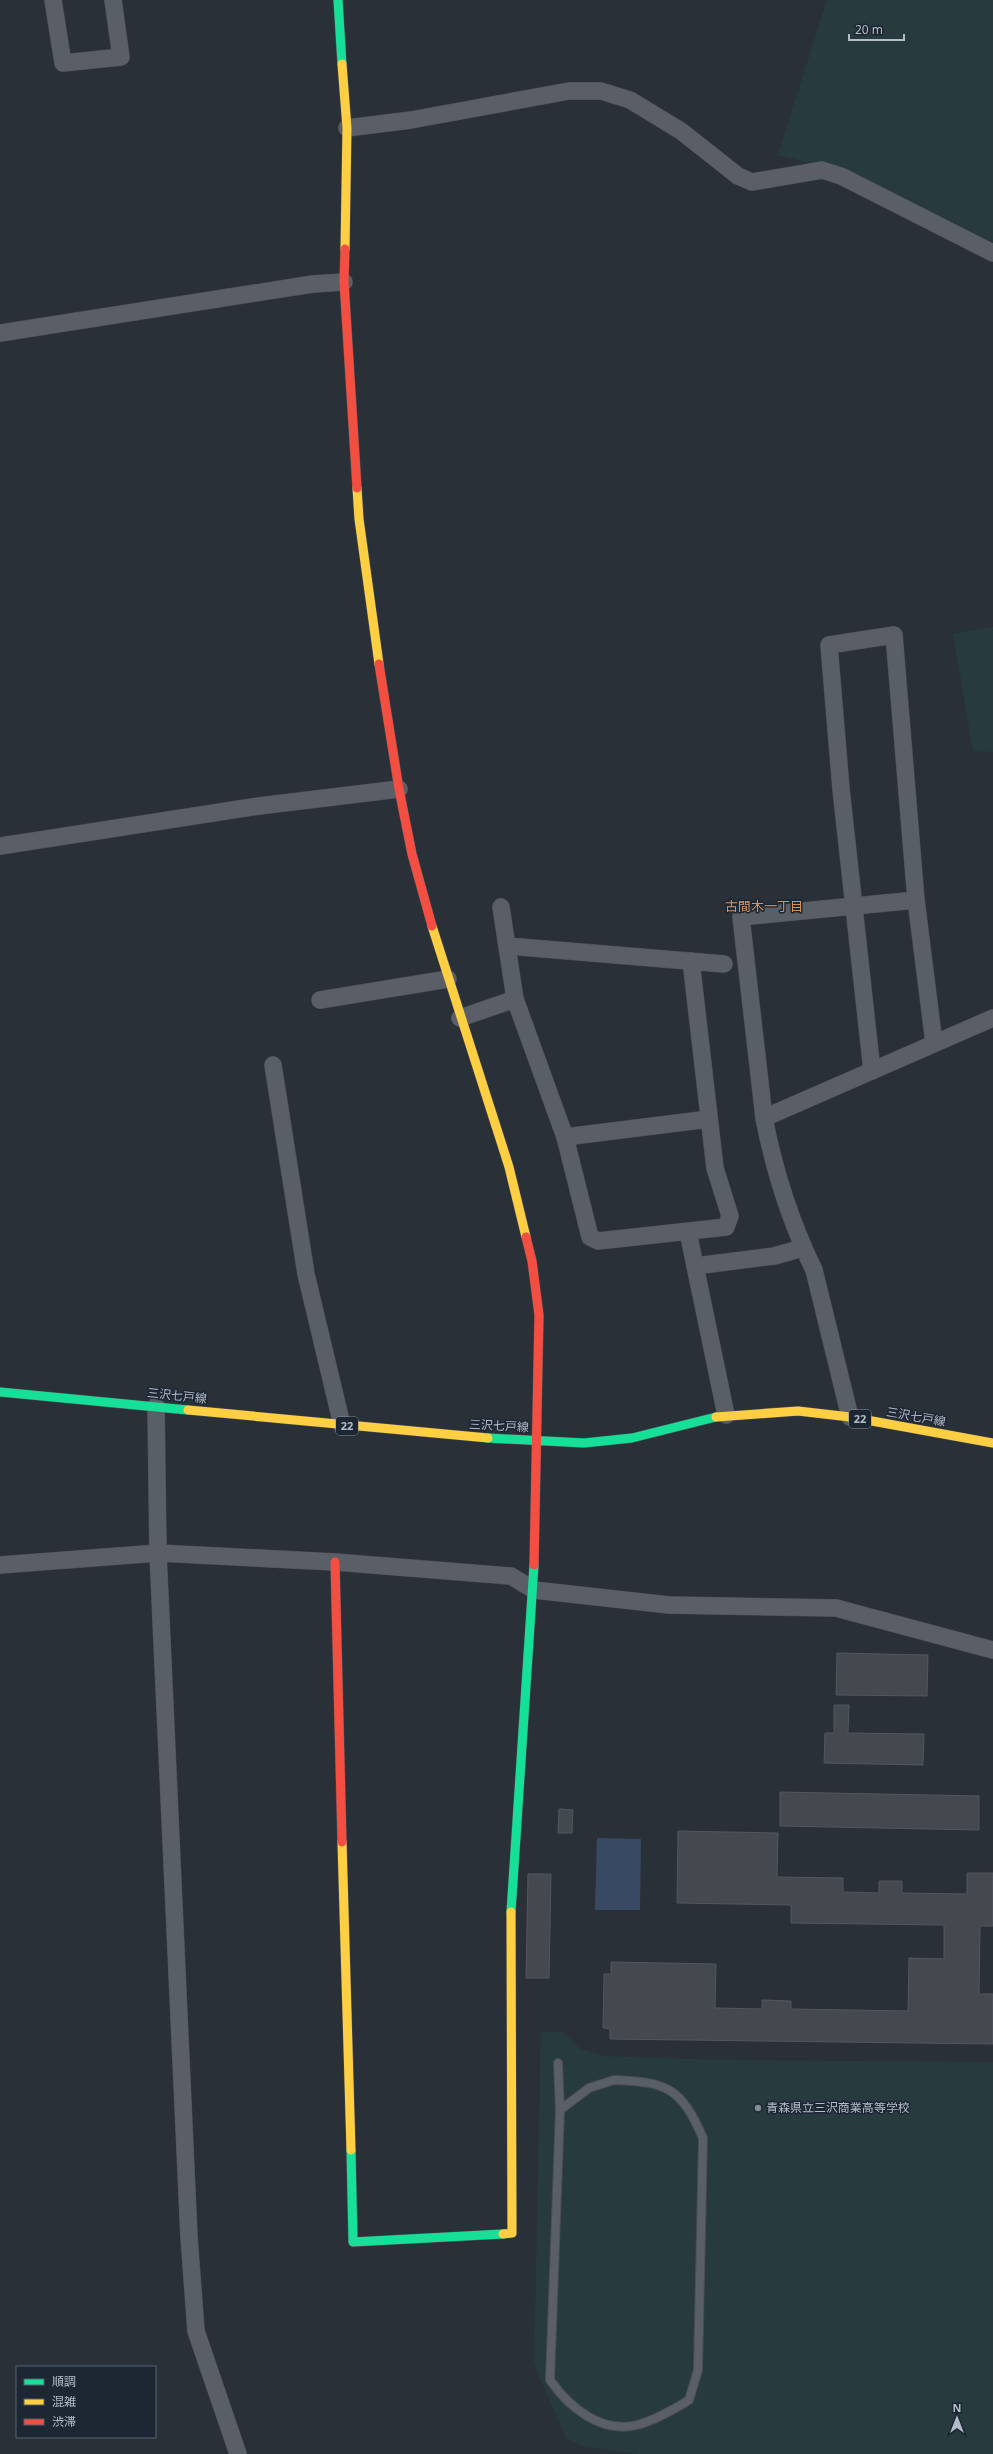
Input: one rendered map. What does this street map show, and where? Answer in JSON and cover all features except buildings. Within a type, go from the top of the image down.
[{"type":"street","points":[[53,0],[63,63],[121,57],[113,0]]},
{"type":"street","points":[[335,1562],[353,2242],[512,2233],[511,1914],[534,1590],[538,1440],[539,1315],[532,1261],[509,1167],[448,979],[412,854],[399,789],[359,519],[344,282],[347,128],[338,0]]},
{"type":"street","points":[[347,128],[411,120],[569,91],[601,91],[630,100],[681,131],[738,176],[752,182],[822,170],[841,176],[993,253]]},
{"type":"street","points":[[0,333],[313,284],[344,282]]},
{"type":"street","points":[[872,1071],[841,789],[829,645],[894,634],[916,900],[934,1043]]},
{"type":"street","points":[[0,846],[259,806],[399,789]]},
{"type":"street","points":[[850,1417],[814,1270],[803,1248],[770,1147],[764,1118],[741,917],[855,908],[916,900]]},
{"type":"street","points":[[500,907],[515,999],[565,1137],[590,1237],[598,1241],[726,1227],[730,1216],[714,1168],[691,961]]},
{"type":"street","points":[[507,946],[724,964]]},
{"type":"street","points":[[320,1000],[448,979]]},
{"type":"street","points":[[460,1018],[515,999]]},
{"type":"street","points":[[764,1118],[993,1018]]},
{"type":"street","points":[[273,1065],[306,1274],[342,1425]]},
{"type":"street","points":[[565,1137],[709,1119]]},
{"type":"street","points":[[688,1232],[726,1415]]},
{"type":"street","points":[[695,1266],[774,1256],[803,1248]]},
{"type":"street","name":"三沢七戸線","points":[[0,1392],[342,1425],[584,1443],[632,1438],[726,1415],[798,1411],[850,1417],[993,1444]]},
{"type":"street","points":[[156,1406],[158,1553],[189,2237],[196,2331],[238,2454]]},
{"type":"street","points":[[0,1565],[158,1553],[335,1562],[511,1576],[534,1590],[669,1605],[836,1608],[993,1650]]},
{"type":"lane","points":[[558,2063],[560,2110],[550,2380],[562,2397],[580,2413],[607,2426],[636,2426],[663,2415],[689,2400],[698,2370],[703,2138],[690,2110],[671,2090],[647,2081],[614,2080],[589,2088],[560,2110]]},
{"type":"green space","points":[[827,0],[993,0],[993,242],[838,170],[778,155]]},
{"type":"green space","points":[[993,627],[993,752],[973,751],[953,634]]},
{"type":"green space","points":[[541,2032],[563,2032],[579,2048],[604,2056],[720,2060],[993,2062],[993,2454],[635,2454],[582,2446],[566,2438],[534,2364]]},
{"type":"water","points":[[597,1838],[641,1839],[640,1910],[595,1910]]},
{"type":"traffic: fast","points":[[338,0],[342,64]]},
{"type":"traffic: fast","points":[[0,1392],[188,1410]]},
{"type":"traffic: fast","points":[[488,1438],[584,1443],[632,1438],[716,1417]]},
{"type":"traffic: fast","points":[[511,1912],[534,1565]]},
{"type":"traffic: fast","points":[[351,2150],[353,2242],[503,2234]]},
{"type":"traffic: slow","points":[[342,64],[347,128],[345,249]]},
{"type":"traffic: slow","points":[[357,488],[359,519],[379,664]]},
{"type":"traffic: slow","points":[[432,926],[509,1167],[526,1237]]},
{"type":"traffic: slow","points":[[188,1410],[488,1438]]},
{"type":"traffic: slow","points":[[716,1417],[798,1411],[850,1417],[993,1443]]},
{"type":"traffic: slow","points":[[342,1842],[351,2150]]},
{"type":"traffic: slow","points":[[503,2234],[512,2233],[511,1912]]},
{"type":"traffic: jam","points":[[345,249],[344,282],[357,488]]},
{"type":"traffic: jam","points":[[379,664],[399,789],[412,854],[432,926]]},
{"type":"traffic: jam","points":[[526,1237],[532,1261],[539,1315],[534,1565]]},
{"type":"traffic: jam","points":[[335,1562],[342,1842]]},
{"type":"place","name":"青森県立三沢商業高等学校","points":[[758,2108]]},
{"type":"district","name":"古間木一丁目","points":[[764,906]]}]
